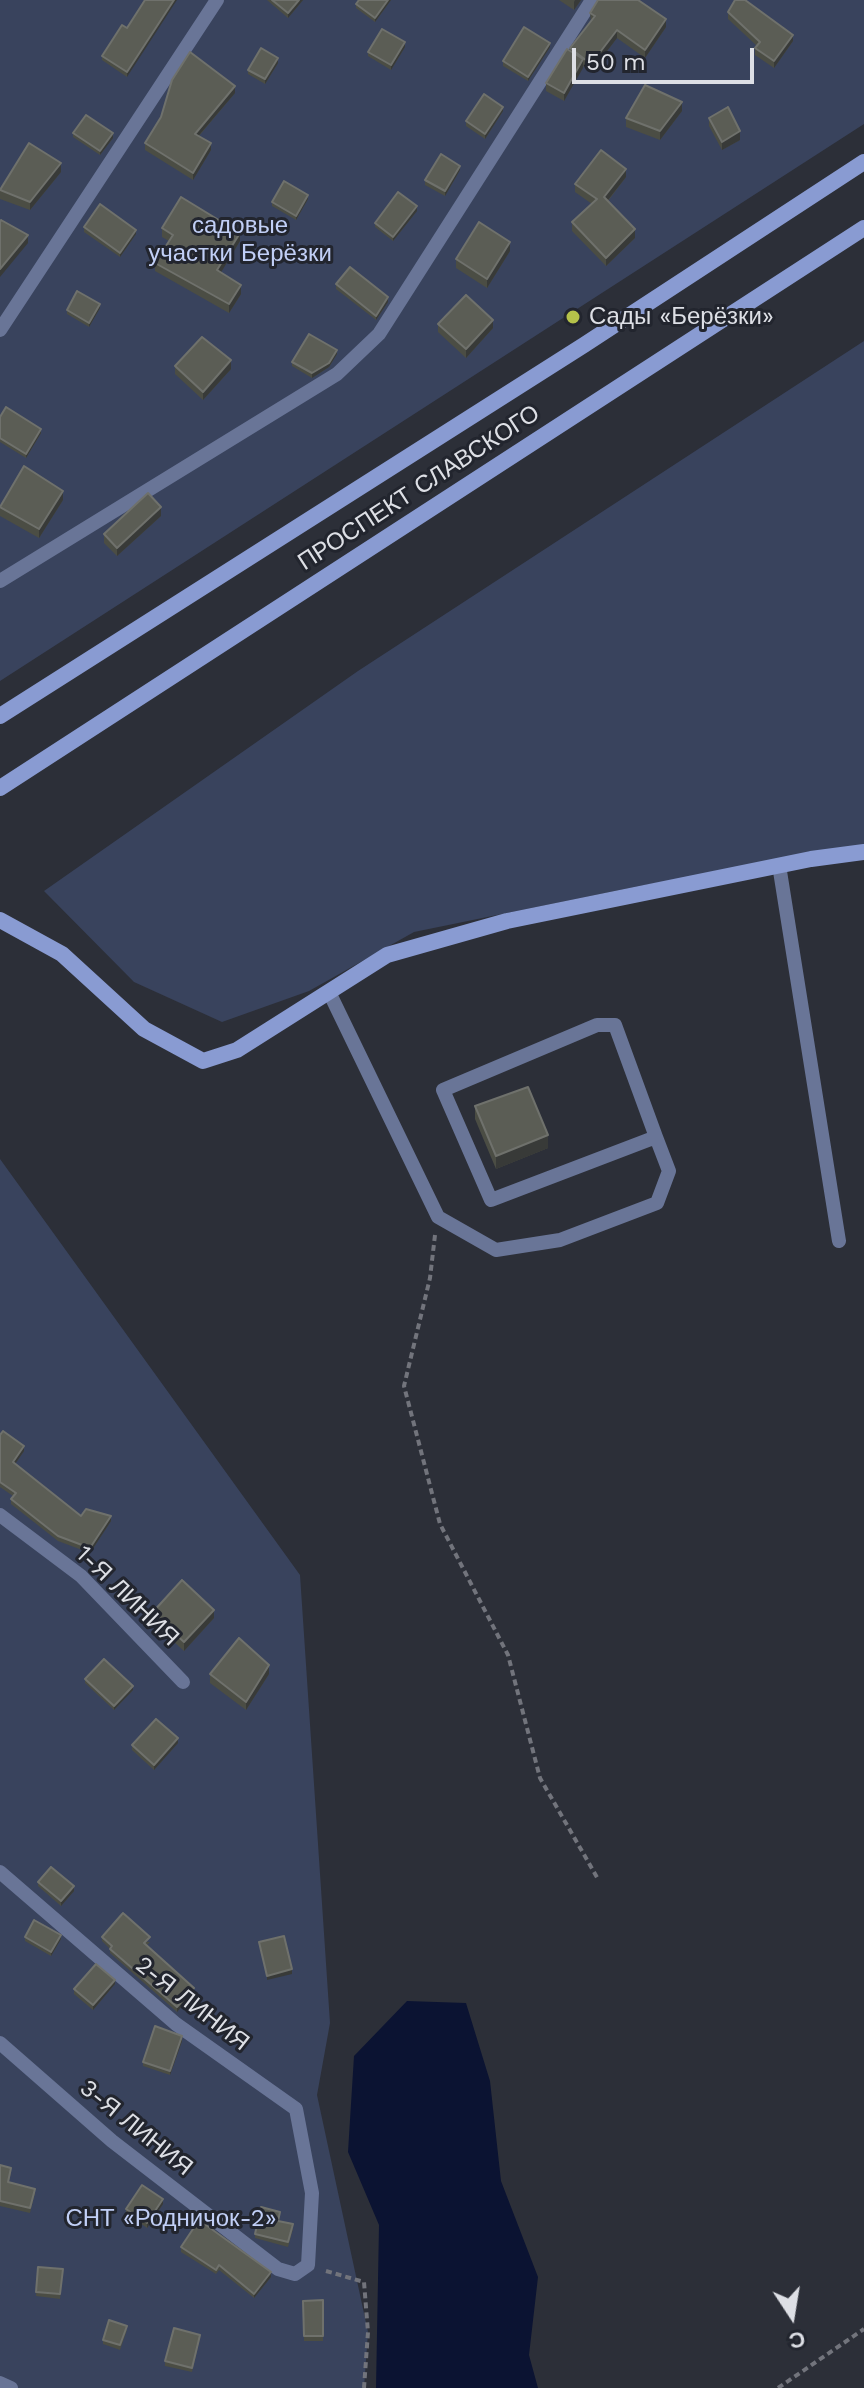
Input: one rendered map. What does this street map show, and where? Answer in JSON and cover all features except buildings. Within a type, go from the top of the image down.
[{"type":"main road","name":"ПРОСПЕКТ СЛАВСКОГО","points":[[0,716],[597,337],[864,162]]},
{"type":"main road","name":"ПРОСПЕКТ СЛАВСКОГО","points":[[0,788],[864,228]]},
{"type":"main road","points":[[0,920],[62,954],[144,1029],[203,1061],[237,1050],[387,955],[507,921],[779,865],[864,852]]},
{"type":"lane","points":[[0,330],[217,0]]},
{"type":"lane","points":[[0,581],[337,374],[379,334],[592,0]]},
{"type":"lane","points":[[779,865],[839,1241]]},
{"type":"lane","points":[[329,992],[438,1217],[496,1250],[560,1240],[657,1203],[669,1171],[615,1025],[597,1025],[443,1090],[491,1200],[656,1137]]},
{"type":"lane","name":"1-Я ЛИНИЯ","points":[[0,1515],[81,1576],[183,1682]]},
{"type":"lane","name":"2-Я ЛИНИЯ","points":[[0,1872],[176,2024],[296,2109],[312,2193],[308,2265]]},
{"type":"lane","name":"3-Я ЛИНИЯ","points":[[0,2043],[112,2141],[278,2269],[295,2274],[308,2265]]},
{"type":"lane","points":[[0,2383],[11,2388]]},
{"type":"path","points":[[438,1217],[430,1278],[404,1386],[440,1524],[508,1655],[540,1778],[598,1879]]},
{"type":"path","points":[[308,2265],[364,2282],[368,2332],[364,2388]]},
{"type":"path","points":[[778,2388],[864,2329]]},
{"type":"green space","name":"садовые участки Берёзки","points":[[0,0],[864,0],[864,124],[0,681]]},
{"type":"green space","points":[[864,341],[864,847],[639,886],[414,932],[309,991],[222,1022],[134,982],[44,891],[358,671]]},
{"type":"green space","name":"СНТ «Родничок-2»","points":[[0,1159],[300,1575],[330,2023],[317,2095],[368,2332],[364,2388],[0,2388]]},
{"type":"shaded area","points":[[407,2001],[466,2003],[490,2081],[501,2181],[538,2277],[529,2355],[538,2388],[376,2388],[379,2225],[348,2152],[354,2056]]},
{"type":"place","name":"Сады «Берёзки»","points":[[573,317]]}]
